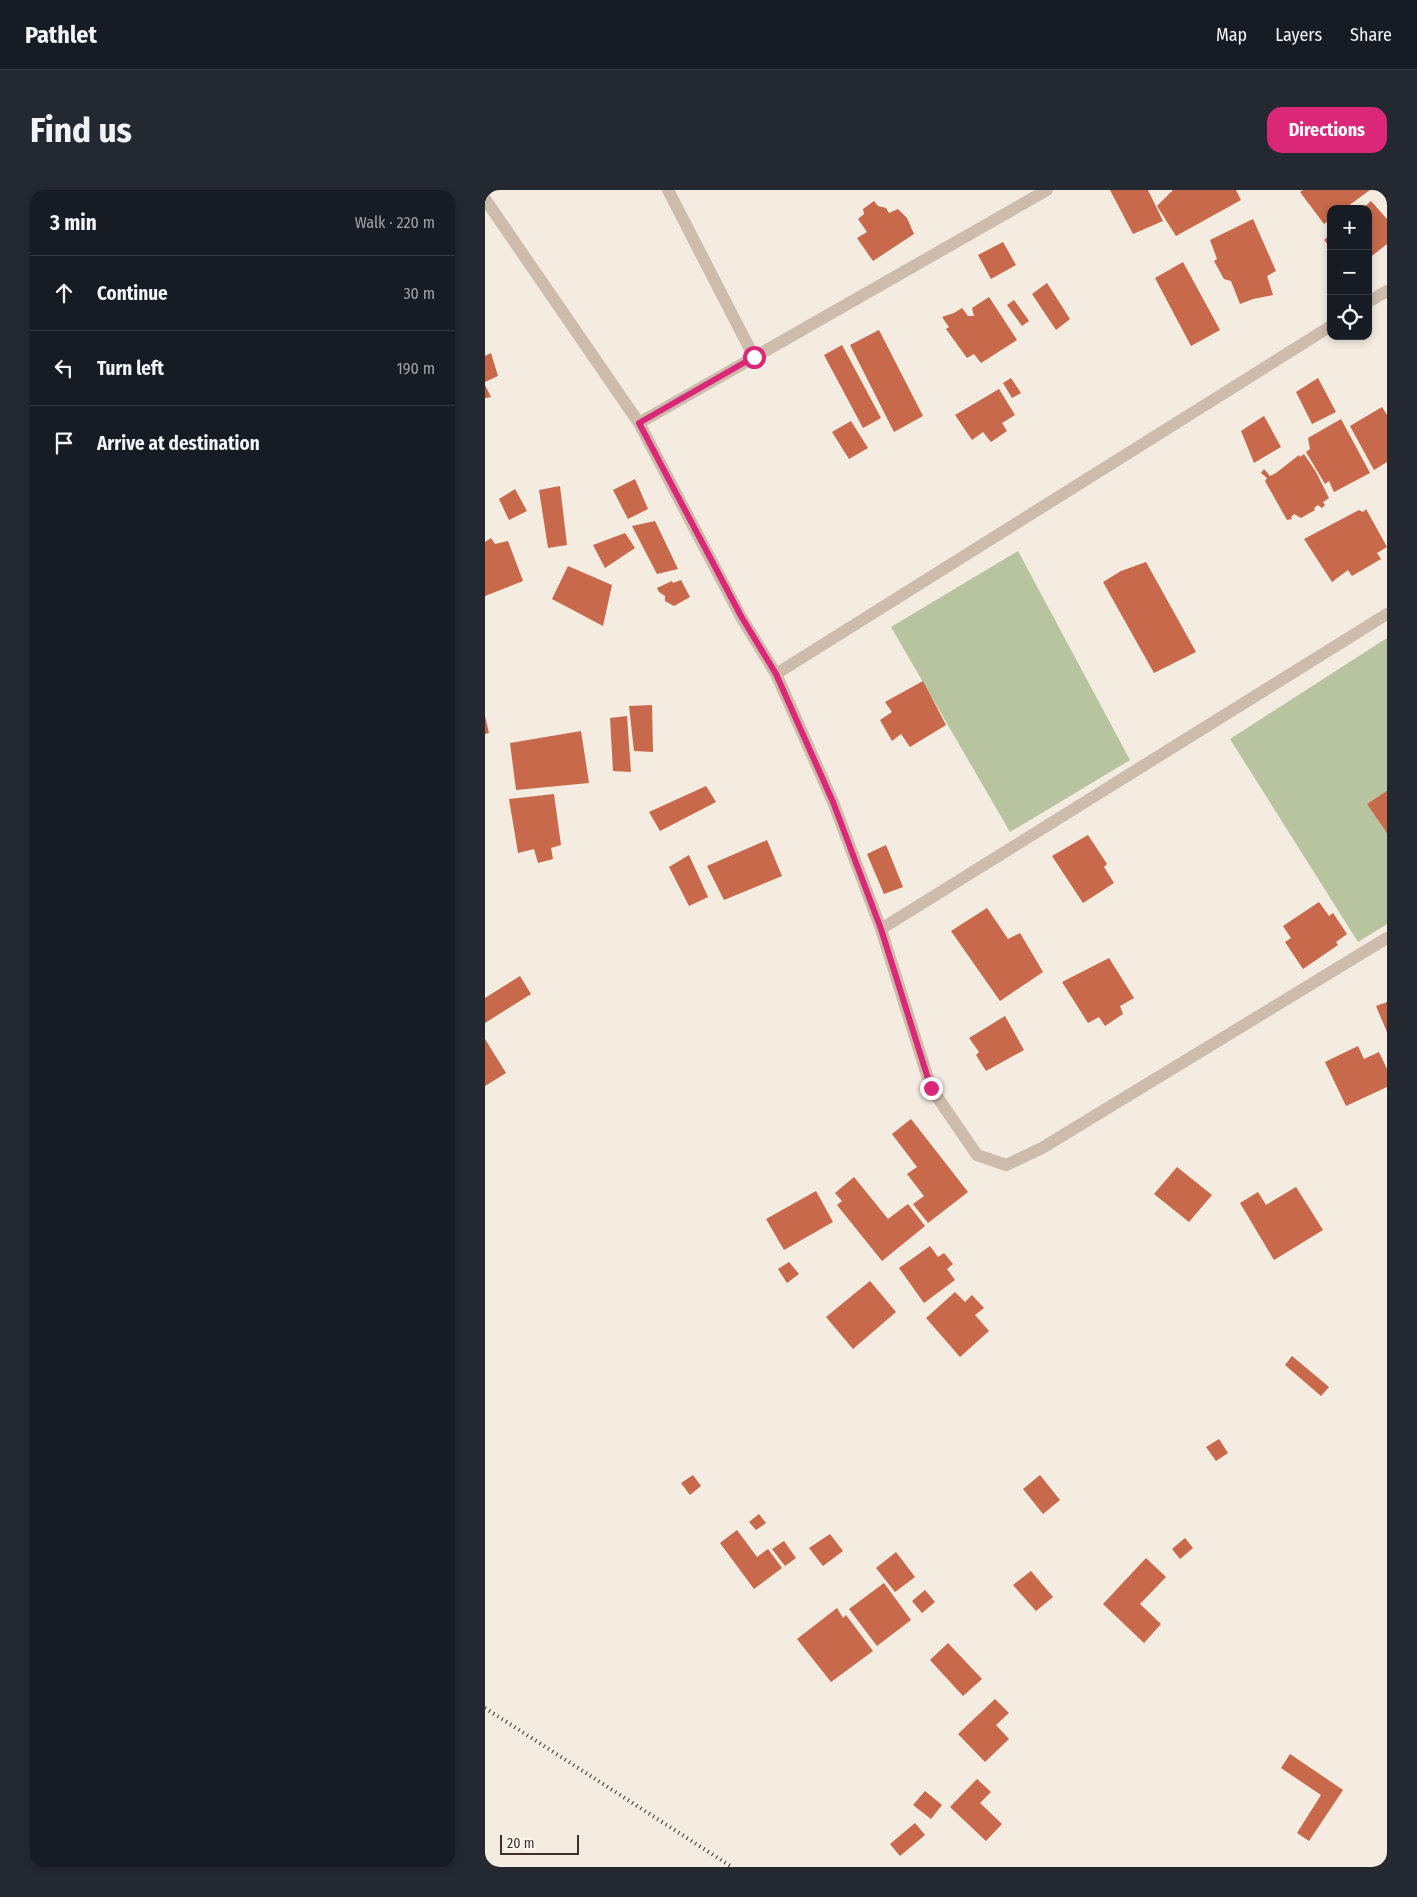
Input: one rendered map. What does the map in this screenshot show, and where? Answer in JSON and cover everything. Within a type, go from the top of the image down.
[{"type":"street","points":[[668,190],[754,357]]},
{"type":"street","points":[[639,423],[1047,190]]},
{"type":"street","points":[[485,199],[639,423],[741,616],[776,674],[833,802],[881,929],[931,1088],[977,1155],[1006,1165],[1042,1148],[1387,938]]},
{"type":"street","points":[[1372,299],[1387,290]]},
{"type":"street","points":[[776,674],[1327,329]]},
{"type":"street","points":[[881,929],[1387,614]]},
{"type":"green space","points":[[1018,551],[1130,760],[1010,832],[891,627]]},
{"type":"green space","points":[[1387,638],[1387,924],[1358,942],[1230,739]]},
{"type":"building","points":[[1110,190],[1148,190],[1163,221],[1133,234]]},
{"type":"building","points":[[1173,190],[1236,190],[1241,200],[1176,236],[1157,206]]},
{"type":"building","points":[[1303,190],[1370,190],[1349,205],[1327,205],[1327,222],[1324,224],[1300,192]]},
{"type":"building","points":[[874,201],[878,206],[886,208],[889,213],[898,209],[907,218],[914,234],[873,261],[857,238],[867,232],[858,219],[864,214],[863,209]]},
{"type":"building","points":[[1371,201],[1387,219],[1387,244],[1372,256],[1372,205],[1366,205]]},
{"type":"building","points":[[1253,219],[1276,271],[1267,276],[1273,295],[1240,304],[1231,281],[1224,279],[1214,261],[1217,259],[1210,240]]},
{"type":"building","points":[[1003,242],[1016,265],[991,279],[978,255]]},
{"type":"building","points":[[1183,262],[1220,330],[1191,346],[1155,278]]},
{"type":"building","points":[[1047,283],[1070,319],[1056,330],[1032,294]]},
{"type":"building","points":[[989,297],[1017,340],[981,363],[974,354],[967,358],[946,329],[949,327],[942,317],[962,308],[968,316],[974,316],[972,308]]},
{"type":"building","points":[[1014,300],[1029,321],[1022,326],[1007,305]]},
{"type":"building","points":[[879,330],[923,416],[894,432],[850,345]]},
{"type":"building","points":[[842,345],[881,418],[863,428],[824,355]]},
{"type":"building","points":[[491,353],[498,376],[485,382],[485,356]]},
{"type":"building","points":[[1011,378],[1021,393],[1012,398],[1003,383]]},
{"type":"building","points":[[1318,378],[1336,412],[1312,424],[1296,392]]},
{"type":"building","points":[[485,385],[491,397],[485,398]]},
{"type":"building","points":[[999,389],[1015,415],[1002,423],[1007,431],[991,442],[983,432],[972,440],[955,415]]},
{"type":"building","points":[[1382,407],[1387,415],[1387,462],[1374,470],[1350,426]]},
{"type":"building","points":[[1264,416],[1281,447],[1254,463],[1241,431]]},
{"type":"building","points":[[1341,419],[1370,473],[1334,492],[1329,481],[1325,484],[1306,452],[1310,449],[1308,438]]},
{"type":"building","points":[[851,421],[868,448],[849,459],[832,432]]},
{"type":"building","points":[[1304,454],[1316,472],[1329,498],[1323,502],[1325,505],[1322,508],[1318,505],[1314,508],[1315,510],[1301,518],[1294,514],[1291,517],[1292,519],[1287,520],[1265,481],[1267,478],[1261,473],[1264,469],[1270,476],[1299,455],[1300,457]]},
{"type":"building","points":[[635,479],[648,509],[628,519],[613,490]]},
{"type":"building","points":[[560,486],[567,545],[548,548],[539,490]]},
{"type":"building","points":[[515,489],[527,511],[509,520],[499,499]]},
{"type":"building","points":[[1366,509],[1387,547],[1377,553],[1381,559],[1352,576],[1348,570],[1332,582],[1304,539],[1359,510],[1363,512]]},
{"type":"building","points":[[655,521],[678,569],[657,574],[632,526]]},
{"type":"building","points":[[625,533],[635,548],[605,568],[593,545]]},
{"type":"building","points":[[491,538],[495,544],[508,541],[523,581],[485,596],[485,542]]},
{"type":"building","points":[[1146,562],[1196,652],[1154,673],[1103,582],[1121,571]]},
{"type":"building","points":[[568,566],[612,585],[603,626],[552,599]]},
{"type":"building","points":[[681,580],[690,597],[674,606],[665,601],[665,596],[657,588],[672,581],[673,583]]},
{"type":"building","points":[[923,681],[946,725],[910,747],[901,734],[892,741],[880,720],[892,712],[885,702]]},
{"type":"building","points":[[652,705],[653,752],[634,751],[629,706]]},
{"type":"building","points":[[485,716],[489,733],[485,734]]},
{"type":"building","points":[[627,716],[631,772],[613,771],[610,718]]},
{"type":"building","points":[[581,731],[589,783],[516,790],[510,743]]},
{"type":"building","points":[[706,786],[716,802],[660,831],[649,812]]},
{"type":"building","points":[[1387,791],[1387,833],[1367,804]]},
{"type":"building","points":[[554,794],[561,845],[551,848],[553,859],[538,863],[534,849],[518,853],[509,799]]},
{"type":"building","points":[[1088,835],[1107,864],[1104,867],[1114,883],[1083,903],[1052,856]]},
{"type":"building","points":[[767,840],[782,876],[724,900],[707,866]]},
{"type":"building","points":[[886,845],[903,887],[884,894],[867,854]]},
{"type":"building","points":[[689,855],[708,897],[689,906],[669,867]]},
{"type":"building","points":[[1319,902],[1329,916],[1333,913],[1347,934],[1336,942],[1338,945],[1303,969],[1285,942],[1291,938],[1283,926]]},
{"type":"building","points":[[987,908],[1008,939],[1020,933],[1043,972],[1000,1001],[951,931]]},
{"type":"building","points":[[1109,958],[1134,998],[1120,1006],[1123,1014],[1105,1026],[1099,1017],[1088,1023],[1062,982]]},
{"type":"building","points":[[520,976],[531,994],[485,1023],[485,998]]},
{"type":"building","points":[[1387,1002],[1387,1032],[1376,1006]]},
{"type":"building","points":[[1005,1016],[1024,1050],[986,1071],[976,1055],[979,1052],[969,1038]]},
{"type":"building","points":[[485,1039],[506,1073],[485,1086]]},
{"type":"building","points":[[1358,1046],[1364,1059],[1379,1052],[1387,1069],[1387,1087],[1346,1106],[1325,1062]]},
{"type":"building","points":[[911,1119],[968,1192],[928,1223],[913,1204],[924,1196],[907,1174],[917,1167],[892,1134]]},
{"type":"building","points":[[1177,1167],[1212,1195],[1189,1222],[1154,1194]]},
{"type":"building","points":[[854,1177],[888,1219],[908,1204],[925,1226],[882,1261],[837,1205],[842,1201],[835,1193]]},
{"type":"building","points":[[1296,1187],[1323,1230],[1274,1260],[1240,1203],[1258,1192],[1266,1205]]},
{"type":"building","points":[[816,1191],[833,1222],[784,1250],[766,1219]]},
{"type":"building","points":[[930,1246],[938,1257],[944,1253],[953,1264],[947,1269],[955,1280],[924,1303],[899,1268]]},
{"type":"building","points":[[789,1262],[799,1274],[787,1283],[778,1269]]},
{"type":"building","points":[[870,1281],[896,1312],[853,1349],[826,1317]]},
{"type":"building","points":[[955,1292],[965,1302],[972,1295],[984,1308],[975,1315],[989,1331],[960,1357],[926,1318]]},
{"type":"building","points":[[1292,1356],[1329,1387],[1321,1396],[1285,1365]]},
{"type":"building","points":[[1219,1439],[1228,1453],[1216,1461],[1206,1447]]},
{"type":"building","points":[[693,1475],[701,1486],[690,1495],[681,1483]]},
{"type":"building","points":[[1040,1475],[1060,1500],[1043,1514],[1023,1489]]},
{"type":"building","points":[[759,1514],[766,1523],[756,1530],[749,1522]]},
{"type":"building","points":[[737,1530],[757,1557],[768,1549],[782,1568],[754,1589],[720,1543]]},
{"type":"building","points":[[830,1534],[843,1551],[823,1566],[809,1548]]},
{"type":"building","points":[[1185,1538],[1193,1548],[1180,1559],[1172,1549]]},
{"type":"building","points":[[784,1541],[796,1558],[785,1566],[772,1549]]},
{"type":"building","points":[[896,1552],[915,1577],[895,1592],[876,1568]]},
{"type":"building","points":[[1146,1558],[1166,1577],[1140,1604],[1161,1624],[1144,1643],[1103,1604]]},
{"type":"building","points":[[1031,1571],[1053,1597],[1036,1611],[1013,1585]]},
{"type":"building","points":[[884,1583],[911,1620],[877,1646],[849,1609]]},
{"type":"building","points":[[925,1590],[935,1602],[922,1613],[912,1601]]},
{"type":"building","points":[[837,1608],[843,1618],[846,1615],[873,1651],[831,1682],[797,1639]]},
{"type":"building","points":[[948,1643],[982,1679],[963,1696],[930,1660]]},
{"type":"building","points":[[995,1699],[1009,1713],[996,1725],[1009,1739],[985,1762],[958,1734]]},
{"type":"building","points":[[1290,1754],[1343,1790],[1309,1841],[1297,1833],[1321,1795],[1281,1768]]},
{"type":"building","points":[[977,1779],[991,1792],[980,1803],[1002,1824],[986,1841],[950,1807]]},
{"type":"building","points":[[925,1791],[942,1805],[931,1819],[913,1805]]},
{"type":"building","points":[[915,1823],[925,1835],[900,1856],[890,1844]]},
{"type":"railway","points":[[485,1708],[732,1867]]},
{"type":"route","points":[[754,357],[639,423],[741,616],[776,674],[833,802],[881,929],[931,1088]]}]
